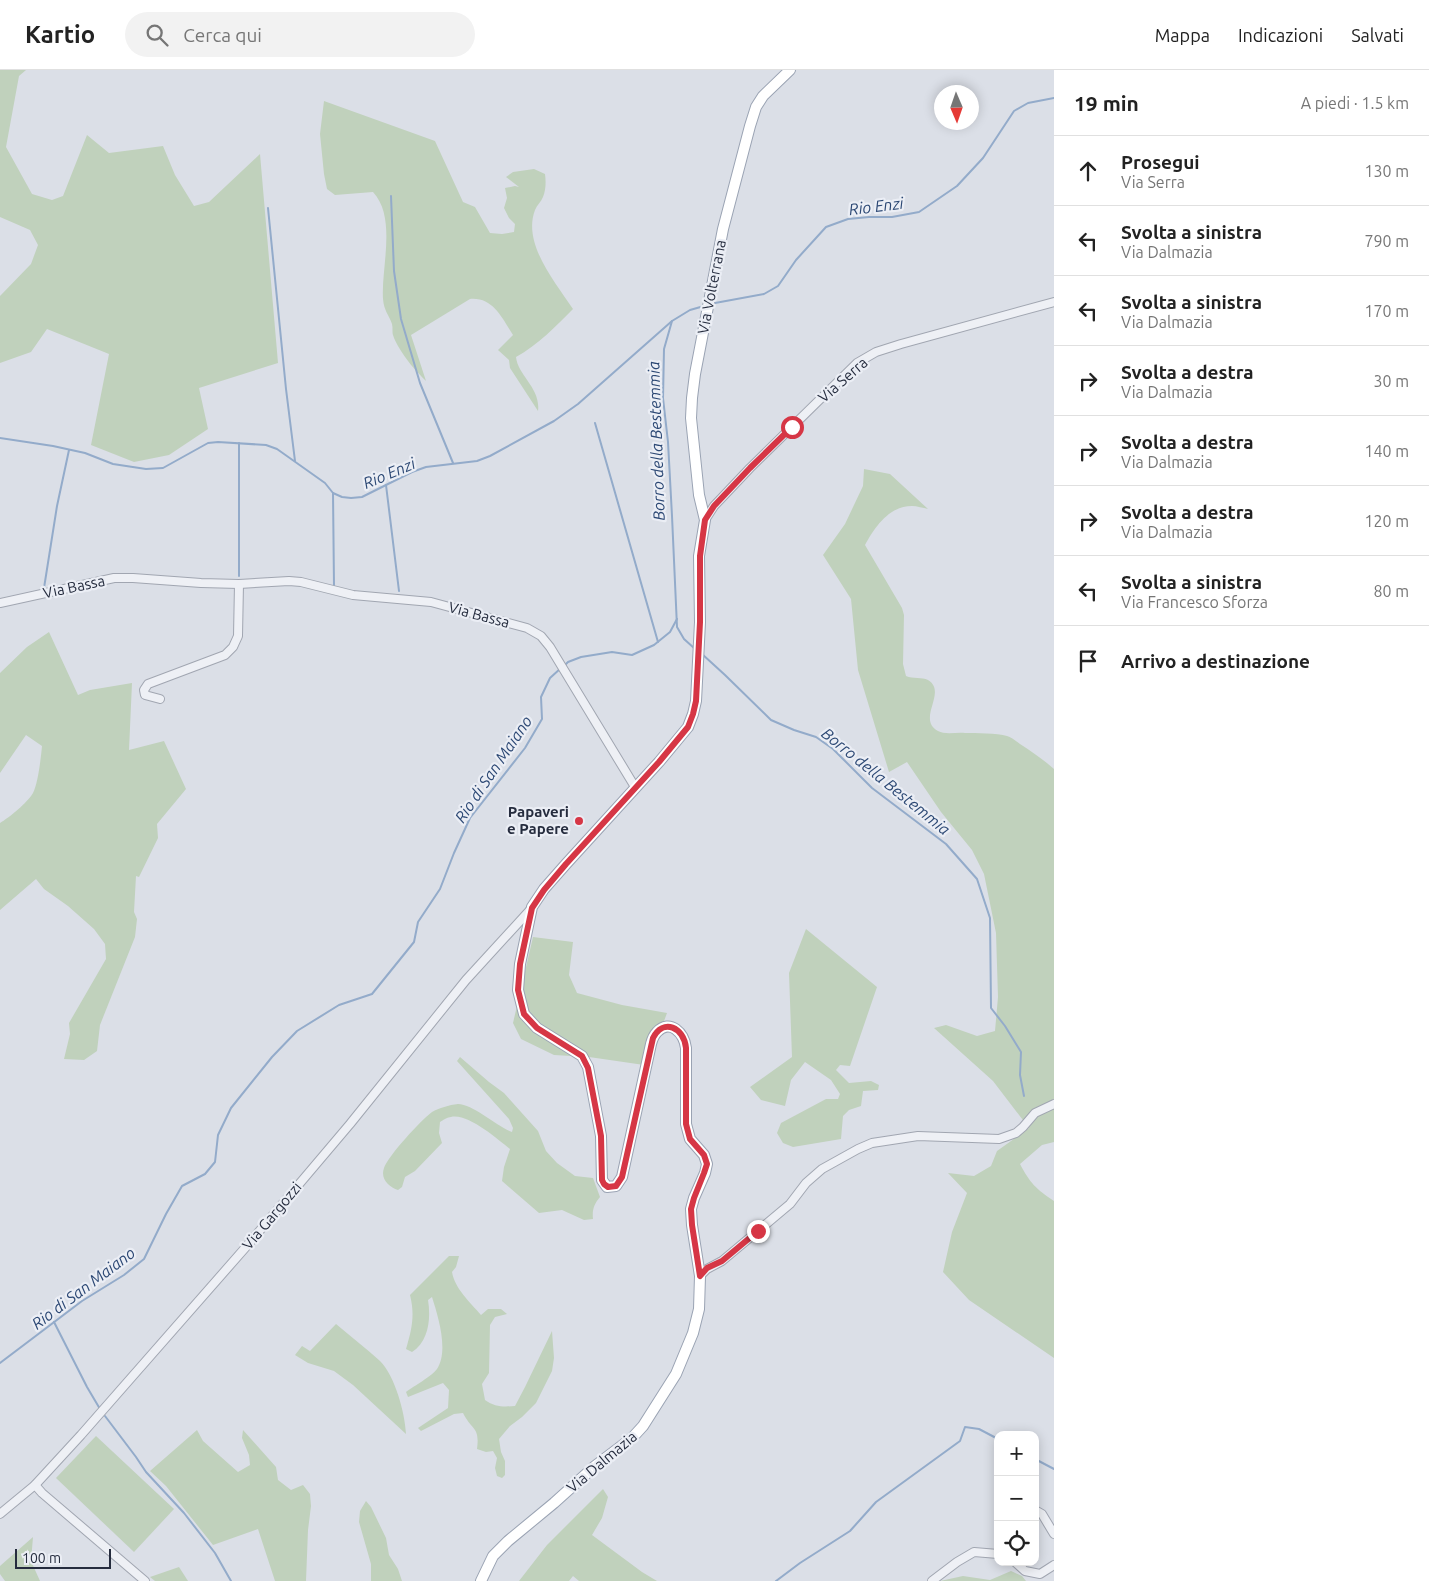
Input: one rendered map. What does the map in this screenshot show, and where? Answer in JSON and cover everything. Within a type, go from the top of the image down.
[{"type":"main road","name":"Via Volterrana","points":[[705,520],[699,495],[692,418],[695,374],[723,228],[750,126],[756,107],[763,96],[790,70]]},
{"type":"main road","name":"Via Dalmazia","points":[[481,1581],[494,1556],[508,1541],[595,1466],[632,1438],[643,1426],[676,1374],[693,1333],[700,1309],[700,1276],[691,1209],[707,1164],[704,1155],[690,1139],[686,1124],[686,1048],[683,1037],[676,1029],[671,1028],[666,1028],[656,1033],[651,1044],[622,1177],[616,1186],[608,1187],[602,1180],[601,1136],[588,1068],[582,1056],[537,1028],[524,1014],[518,990],[520,964],[532,908],[544,890],[566,864],[659,762],[688,727],[696,701],[700,556],[705,520]]},
{"type":"street","name":"Via Serra","points":[[705,520],[714,506],[750,468],[857,363],[876,352],[901,344],[1054,302]]},
{"type":"street","name":"Via Bassa","points":[[0,602],[114,578],[239,584],[289,581],[301,582],[353,595],[416,599],[527,628],[541,636],[559,660],[635,787]]},
{"type":"street","points":[[160,699],[145,695],[144,690],[148,684],[225,655],[233,647],[238,636],[239,584]]},
{"type":"street","name":"Via Gargozzi","points":[[0,1514],[35,1484],[87,1428],[245,1248],[350,1124],[466,980],[532,908]]},
{"type":"street","points":[[700,1276],[707,1268],[722,1261],[790,1204],[806,1183],[822,1169],[843,1156],[872,1143],[918,1136],[1006,1138],[1024,1127],[1035,1113],[1054,1104]]},
{"type":"street","points":[[35,1484],[42,1493],[145,1581]]},
{"type":"street","points":[[1039,1512],[1054,1534]]},
{"type":"street","points":[[932,1581],[950,1566],[974,1552],[994,1554]]},
{"type":"street","points":[[1019,1566],[1025,1571],[1040,1574],[1054,1565]]},
{"type":"green space","points":[[0,70],[26,70],[19,76],[6,147],[32,194],[52,200],[63,196],[87,135],[109,153],[163,146],[175,175],[194,206],[209,202],[260,154],[278,363],[199,388],[208,429],[169,455],[134,462],[91,445],[109,354],[47,329],[31,352],[0,363],[0,296],[31,264],[38,245],[30,230],[0,217]]},
{"type":"green space","points":[[324,101],[435,141],[463,202],[475,207],[490,233],[514,232],[515,224],[509,218],[504,208],[507,198],[505,188],[519,187],[506,177],[513,172],[534,169],[545,174],[546,185],[544,194],[535,210],[532,223],[533,236],[537,249],[550,275],[573,309],[539,341],[516,357],[536,396],[538,411],[510,368],[509,360],[498,350],[513,335],[501,316],[485,301],[470,299],[411,335],[426,381],[404,356],[394,338],[392,324],[385,310],[383,299],[386,229],[380,203],[373,192],[335,195],[327,189],[320,134]]},
{"type":"green space","points":[[864,469],[890,474],[928,509],[912,506],[896,510],[878,525],[865,545],[902,608],[904,615],[903,664],[906,676],[926,679],[933,685],[935,691],[930,713],[932,726],[944,733],[986,733],[1009,737],[1054,769],[1054,1142],[1042,1145],[1020,1164],[1034,1185],[1054,1201],[1054,1358],[969,1300],[943,1272],[952,1232],[967,1193],[948,1173],[974,1176],[991,1166],[997,1151],[1029,1128],[993,1081],[934,1028],[946,1025],[977,1036],[995,1031],[998,997],[996,933],[984,874],[972,850],[941,812],[907,762],[889,772],[858,670],[851,599],[823,555],[845,524],[863,486]]},
{"type":"green space","points":[[49,632],[78,695],[90,690],[132,683],[129,750],[164,741],[186,789],[157,824],[158,838],[139,877],[136,876],[134,912],[137,919],[135,937],[100,1025],[97,1051],[84,1060],[64,1059],[70,1034],[69,1023],[106,959],[105,944],[94,929],[68,906],[44,889],[36,879],[0,910],[0,823],[27,801],[33,793],[38,777],[42,746],[26,735],[0,773],[0,673],[27,647]]},
{"type":"green space","points":[[806,929],[877,987],[850,1066],[840,1065],[836,1070],[849,1083],[871,1081],[879,1085],[878,1090],[863,1091],[861,1106],[849,1110],[843,1116],[841,1139],[793,1147],[783,1143],[777,1133],[781,1123],[826,1099],[838,1099],[840,1094],[831,1080],[805,1062],[791,1080],[785,1106],[761,1100],[750,1087],[792,1057],[789,973]]},
{"type":"green space","points":[[533,937],[573,942],[569,975],[577,993],[622,1005],[667,1013],[657,1040],[651,1066],[589,1057],[554,1055],[521,1039],[513,1023]]},
{"type":"green space","points":[[460,1057],[504,1093],[538,1131],[546,1151],[557,1163],[575,1176],[593,1178],[600,1197],[594,1207],[593,1219],[584,1220],[562,1210],[539,1213],[502,1181],[510,1149],[474,1123],[458,1117],[448,1118],[440,1122],[439,1133],[442,1143],[415,1171],[405,1177],[402,1187],[398,1190],[386,1182],[383,1172],[387,1162],[421,1122],[438,1109],[455,1104],[464,1105],[512,1132],[513,1128],[509,1119],[457,1061]]},
{"type":"green space","points":[[449,1256],[459,1256],[456,1267],[452,1272],[456,1284],[481,1315],[488,1309],[501,1309],[507,1314],[495,1317],[490,1325],[489,1373],[482,1384],[485,1400],[499,1406],[515,1406],[552,1331],[554,1358],[552,1371],[536,1403],[510,1426],[499,1439],[505,1461],[505,1475],[502,1478],[497,1476],[495,1468],[497,1458],[493,1451],[486,1452],[477,1449],[476,1432],[463,1413],[454,1414],[421,1431],[418,1428],[448,1408],[449,1390],[443,1383],[408,1397],[406,1392],[435,1372],[442,1353],[441,1333],[432,1297],[428,1300],[428,1329],[422,1342],[412,1352],[406,1349],[412,1322],[410,1295]]},
{"type":"green space","points":[[336,1324],[375,1356],[385,1368],[395,1385],[404,1416],[406,1434],[353,1385],[334,1371],[308,1363],[295,1355],[302,1346],[310,1351]]},
{"type":"green space","points":[[197,1430],[203,1441],[238,1472],[250,1465],[249,1455],[242,1438],[243,1430],[276,1467],[278,1480],[291,1490],[303,1485],[310,1494],[311,1506],[306,1581],[275,1581],[258,1529],[213,1545],[166,1486],[150,1471]]},
{"type":"green space","points":[[96,1436],[174,1509],[134,1552],[56,1478]]},
{"type":"green space","points":[[603,1489],[608,1497],[602,1518],[592,1535],[657,1581],[579,1581],[573,1576],[569,1581],[519,1581],[547,1545]]},
{"type":"green space","points":[[366,1501],[371,1507],[386,1538],[389,1555],[398,1569],[402,1581],[371,1581],[371,1564],[359,1522],[360,1511]]},
{"type":"green space","points":[[33,1537],[31,1561],[40,1581],[5,1581],[0,1574],[0,1566]]},
{"type":"green space","points":[[179,1567],[188,1581],[155,1581],[150,1577]]},
{"type":"green space","points":[[1011,1571],[1022,1576],[1026,1581],[940,1581],[963,1576],[990,1580]]},
{"type":"waterway","name":"Rio Enzi","points":[[715,303],[764,294],[778,286],[796,260],[826,227],[848,219],[892,217],[919,212],[957,186],[983,158],[1014,111],[1028,103],[1054,98]]},
{"type":"waterway","points":[[391,196],[394,271],[401,319],[420,383],[453,463]]},
{"type":"waterway","points":[[268,208],[295,461]]},
{"type":"waterway","name":"Rio Enzi","points":[[0,438],[53,446],[85,453],[113,464],[146,469],[163,468],[208,443],[266,445],[277,449],[325,483],[333,493],[342,497],[362,497],[426,467],[477,461],[490,456],[554,421],[578,404],[672,321],[690,310],[704,306]]},
{"type":"waterway","name":"Borro della Bestemmia","points":[[672,321],[664,349],[663,398],[668,442],[677,627],[684,639],[694,648]]},
{"type":"waterway","points":[[595,423],[658,642]]},
{"type":"waterway","points":[[239,443],[239,576]]},
{"type":"waterway","points":[[44,588],[57,506],[69,450]]},
{"type":"waterway","points":[[386,485],[399,591]]},
{"type":"waterway","points":[[333,493],[334,585]]},
{"type":"waterway","name":"Rio di San Maiano","points":[[565,665],[581,657],[612,652],[632,655],[654,645],[670,632],[677,619]]},
{"type":"waterway","name":"Borro della Bestemmia","points":[[702,654],[771,720],[816,737],[833,749],[872,788],[946,844],[977,879],[990,918],[991,1008],[1021,1052],[1020,1075],[1024,1096]]},
{"type":"waterway","name":"Rio di San Maiano","points":[[0,1363],[82,1301],[124,1275],[144,1259],[182,1186],[205,1174],[215,1162],[218,1135],[231,1108],[272,1057],[297,1031],[339,1005],[372,994],[414,942],[418,922],[440,889],[470,818],[525,748],[542,719],[541,697],[550,678],[561,668]]},
{"type":"waterway","points":[[54,1322],[100,1409]]},
{"type":"waterway","points":[[105,1416],[146,1472],[184,1513],[215,1553],[231,1581]]},
{"type":"waterway","points":[[776,1581],[850,1531],[876,1502],[960,1441],[965,1427],[979,1429],[994,1437]]},
{"type":"waterway","points":[[1039,1461],[1054,1469]]},
{"type":"place","name":"Papaveri e Papere","points":[[579,821]]},
{"type":"route","points":[[758,1231],[722,1261],[707,1268],[700,1276],[691,1209],[707,1164],[704,1155],[690,1139],[686,1124],[686,1048],[681,1033],[676,1029],[666,1028],[656,1033],[653,1038],[622,1177],[616,1186],[608,1187],[602,1180],[601,1136],[588,1068],[582,1056],[537,1028],[524,1014],[518,990],[520,964],[532,908],[544,890],[572,857],[659,762],[688,727],[696,701],[700,622],[700,556],[705,520],[714,506],[792,427]]}]
